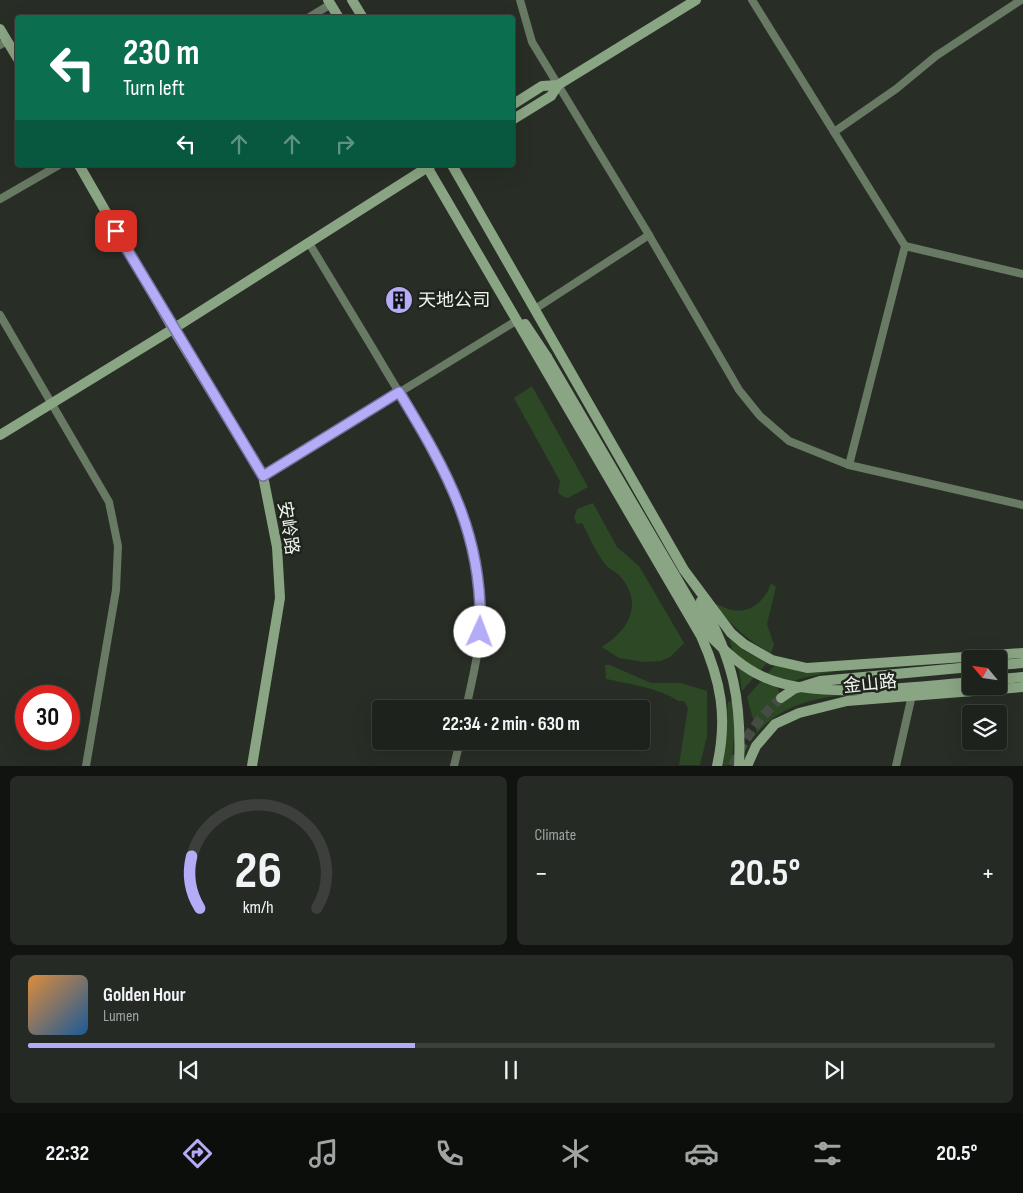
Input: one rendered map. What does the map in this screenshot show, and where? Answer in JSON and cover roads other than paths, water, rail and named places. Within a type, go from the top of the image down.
[{"type":"main road","points":[[352,0],[361,15]]},
{"type":"main road","points":[[515,118],[551,96],[558,85],[696,0]]},
{"type":"main road","points":[[329,2],[337,15]]},
{"type":"main road","points":[[0,29],[4,43],[15,56]]},
{"type":"main road","points":[[515,103],[542,86],[558,85]]},
{"type":"main road","name":"安岭路","points":[[80,167],[173,329],[263,476],[277,547],[280,598],[252,766]]},
{"type":"main road","points":[[0,435],[173,329],[426,167]]},
{"type":"main road","points":[[429,167],[516,321],[701,636],[715,668],[723,710],[722,743],[717,766]]},
{"type":"main road","points":[[453,167],[684,570],[719,635],[736,688],[741,726],[739,766]]},
{"type":"main road","points":[[483,261],[547,357],[711,637],[746,668],[765,678],[786,685],[824,689],[895,689],[962,683]]},
{"type":"main road","name":"金山路","points":[[684,570],[731,632],[744,644],[764,656],[808,668],[1023,653]]},
{"type":"main road","points":[[1008,664],[1023,663]]},
{"type":"main road","points":[[781,698],[794,689],[820,681],[962,668]]},
{"type":"main road","points":[[1008,678],[1023,677]]},
{"type":"main road","name":"金山路","points":[[746,766],[756,746],[776,724],[800,713],[848,701],[1023,687]]},
{"type":"street","points":[[520,0],[532,42],[649,235],[739,390],[760,416],[789,441],[849,465],[1023,506]]},
{"type":"street","points":[[752,0],[905,246],[1023,274]]},
{"type":"street","points":[[834,132],[896,89],[936,56],[1021,0]]},
{"type":"street","points":[[312,15],[329,2]]},
{"type":"street","points":[[0,199],[56,167]]},
{"type":"street","points":[[535,309],[649,235]]},
{"type":"street","points":[[309,243],[438,456],[454,490],[475,555],[481,608],[479,648],[468,700]]},
{"type":"street","points":[[849,465],[905,246]]},
{"type":"street","points":[[0,315],[108,502],[118,546],[116,590],[86,766]]},
{"type":"street","points":[[263,476],[516,321]]},
{"type":"street","points":[[896,766],[912,696]]},
{"type":"street","points":[[454,766],[458,750]]},
{"type":"tunnel","points":[[733,766],[742,746],[753,729],[781,698]]},
{"type":"place","name":"天地公司","points":[[399,300]]}]
